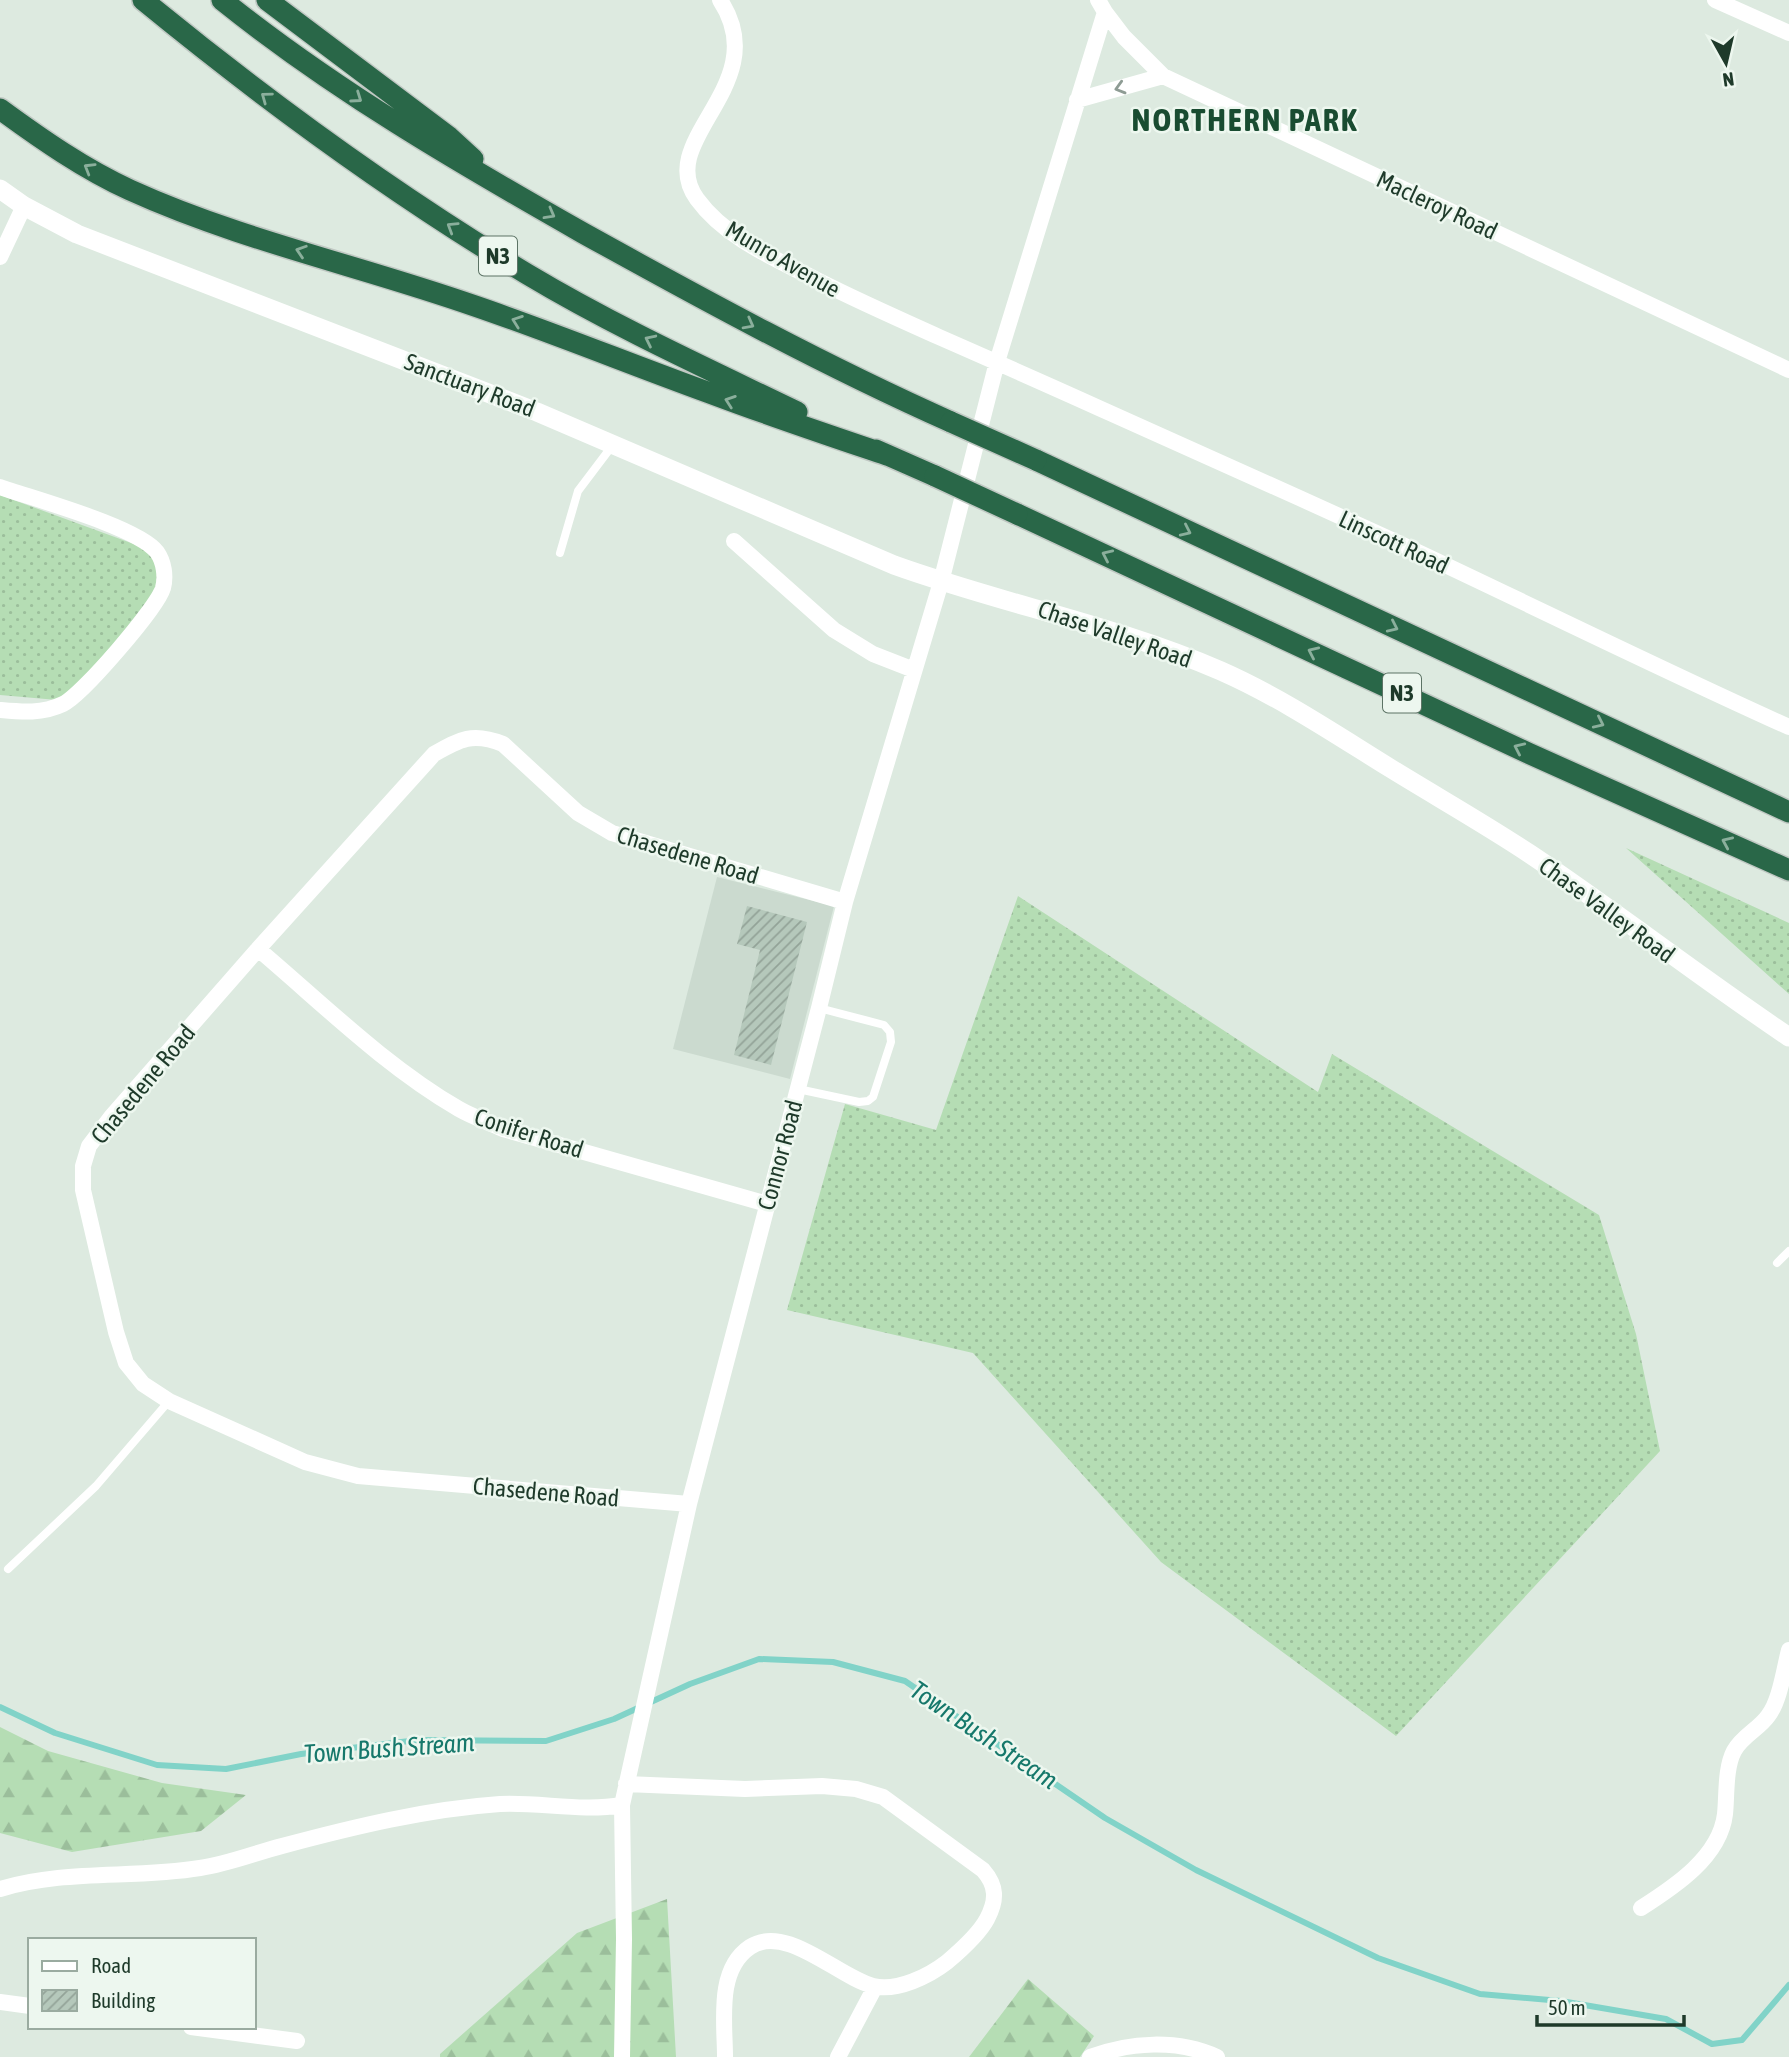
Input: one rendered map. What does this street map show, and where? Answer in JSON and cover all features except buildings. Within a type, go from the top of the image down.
[{"type":"highway","name":"N3","points":[[143,0],[230,71],[422,208],[592,311],[887,455],[1528,753],[1789,870]]},
{"type":"highway","name":"N3","points":[[222,0],[363,102],[491,180],[749,325],[862,382],[1036,460],[1789,812]]},
{"type":"highway","points":[[267,0],[449,136],[491,180]]},
{"type":"highway","points":[[0,110],[97,173],[169,207],[475,306],[718,397],[887,455]]},
{"type":"street","name":"Munro Avenue","points":[[720,0],[730,16],[735,32],[735,64],[696,139],[689,160],[687,171],[690,188],[699,202],[723,227],[765,254],[861,303],[997,362]]},
{"type":"street","points":[[1716,0],[1789,33]]},
{"type":"street","points":[[941,582],[997,362],[1077,100],[1102,4]]},
{"type":"street","name":"Macleroy Road","points":[[1102,4],[1132,46],[1163,76],[1789,370]]},
{"type":"street","points":[[1077,100],[1163,76]]},
{"type":"street","name":"Sanctuary Road","points":[[0,189],[24,206],[77,234],[115,250],[537,412],[894,565],[941,582]]},
{"type":"street","points":[[0,257],[24,206]]},
{"type":"street","name":"Linscott Road","points":[[997,362],[1405,546],[1789,727]]},
{"type":"street","points":[[0,488],[118,527],[141,538],[156,551],[165,576],[159,599],[77,696],[51,709],[29,712],[0,710]]},
{"type":"street","points":[[734,541],[834,631],[873,654],[914,670]]},
{"type":"street","name":"Connor Road","points":[[622,2057],[622,1805],[637,1732],[689,1504],[845,902],[941,582]]},
{"type":"street","name":"Chase Valley Road","points":[[941,582],[1080,620],[1174,653],[1256,688],[1312,719],[1529,853],[1714,987],[1789,1037]]},
{"type":"street","name":"Chasedene Road","points":[[689,1504],[358,1476],[305,1462],[169,1401],[143,1384],[126,1363],[116,1332],[83,1190],[83,1166],[89,1146],[111,1117],[258,949],[434,754],[457,741],[475,737],[489,738],[503,744],[578,813],[612,833],[845,902]]},
{"type":"street","name":"Conifer Road","points":[[258,949],[423,1087],[462,1111],[503,1129],[766,1204]]},
{"type":"street","points":[[1641,1908],[1668,1891],[1709,1851],[1717,1838],[1724,1818],[1733,1752],[1768,1718],[1773,1709],[1789,1650]]},
{"type":"street","points":[[626,1784],[745,1789],[822,1786],[856,1789],[883,1797],[983,1870],[992,1880],[994,1902],[986,1921],[952,1958],[919,1980],[875,1987],[799,1948],[775,1941],[752,1945],[737,1958],[729,1976],[724,2000],[725,2057]]},
{"type":"street","points":[[0,1889],[52,1877],[162,1873],[202,1868],[359,1827],[436,1812],[502,1804],[589,1809],[622,1805]]},
{"type":"street","points":[[838,2057],[875,1987]]},
{"type":"street","points":[[0,2002],[28,2006]]},
{"type":"street","points":[[206,2029],[296,2041]]},
{"type":"street","points":[[1090,2057],[1113,2049],[1147,2044],[1197,2048],[1217,2057]]},
{"type":"lane","points":[[560,554],[578,491],[614,444]]},
{"type":"lane","points":[[797,1088],[859,1102],[868,1101],[873,1097],[891,1042],[890,1032],[884,1025],[819,1008]]},
{"type":"lane","points":[[1777,1263],[1789,1251]]},
{"type":"lane","points":[[8,1569],[96,1486],[169,1401]]},
{"type":"shaded area","points":[[717,877],[834,906],[790,1079],[673,1049]]},
{"type":"green space","points":[[0,495],[153,551],[162,566],[156,596],[77,685],[57,700],[0,695]]},
{"type":"green space","points":[[1626,848],[1789,923],[1789,994]]},
{"type":"green space","points":[[1018,896],[1318,1092],[1332,1054],[1599,1215],[1636,1334],[1660,1451],[1396,1736],[1161,1562],[973,1353],[787,1310],[845,1104],[936,1130]]},
{"type":"green space","points":[[0,1727],[48,1751],[162,1783],[246,1795],[201,1831],[72,1852],[0,1833]]},
{"type":"green space","points":[[667,1899],[676,2057],[440,2057],[440,2054],[577,1933]]},
{"type":"green space","points":[[1028,1979],[1094,2036],[1080,2057],[969,2057]]},
{"type":"waterway","name":"Town Bush Stream","points":[[0,1707],[55,1733],[157,1765],[226,1769],[301,1754],[418,1740],[546,1741],[614,1719],[690,1684],[759,1659],[833,1662],[905,1681],[1105,1818],[1196,1870],[1378,1958],[1480,1994],[1561,2001],[1666,2019],[1712,2044],[1742,2040],[1789,1985]]},
{"type":"district","name":"NORTHERN PARK","points":[[1245,119]]}]
